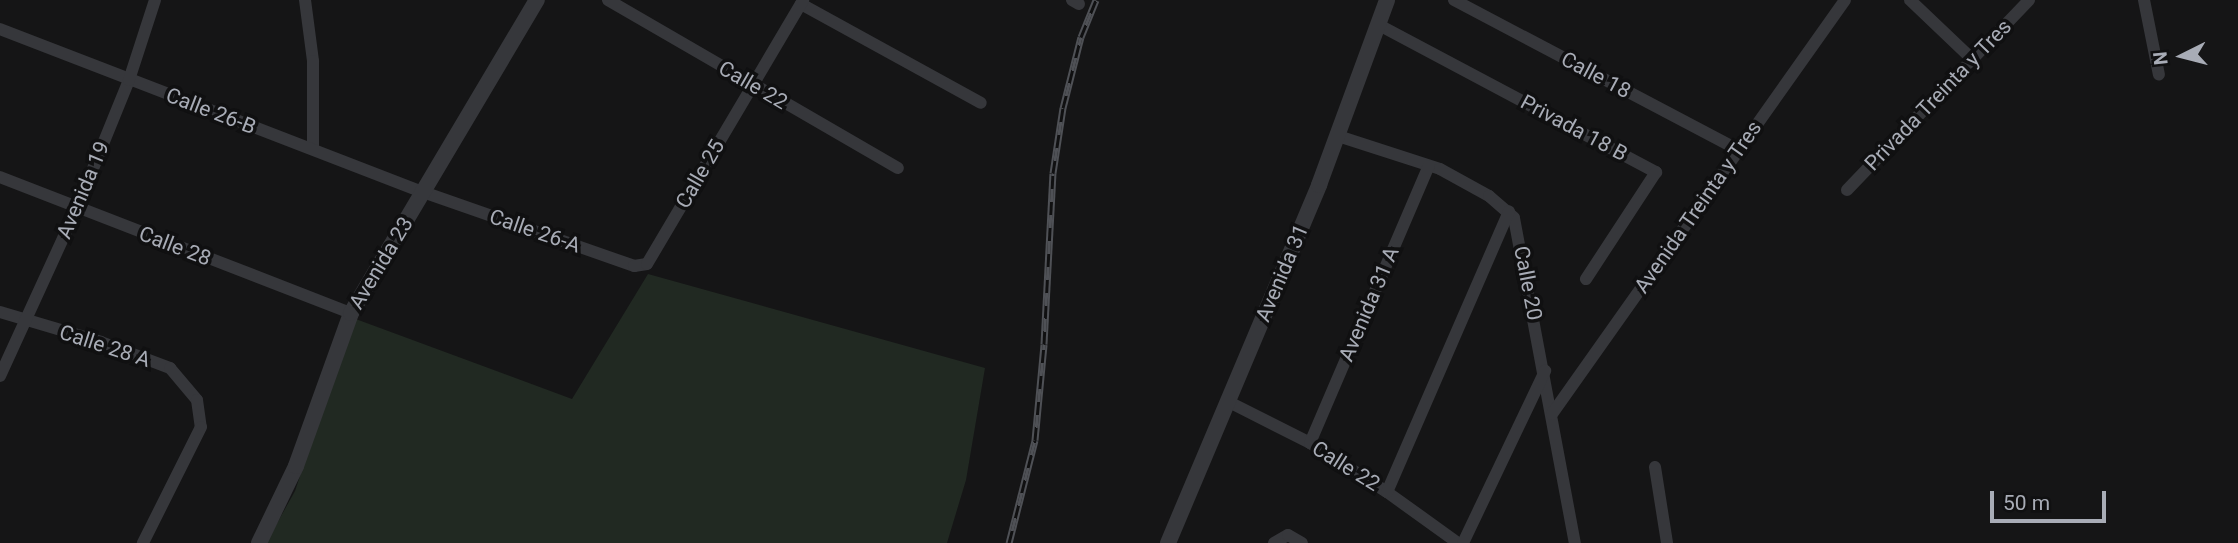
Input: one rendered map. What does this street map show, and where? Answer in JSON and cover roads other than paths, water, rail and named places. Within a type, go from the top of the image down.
[{"type":"street","name":"Avenida 19","points":[[0,376],[77,208],[128,80],[155,0]]},
{"type":"street","points":[[305,0],[313,61],[313,149]]},
{"type":"street","name":"Avenida 23","points":[[258,543],[296,466],[351,313],[537,0]]},
{"type":"street","name":"Calle 22","points":[[608,0],[898,168]]},
{"type":"street","name":"Avenida 31","points":[[1168,543],[1338,136],[1387,0]]},
{"type":"street","name":"Calle 18","points":[[1454,0],[1739,150]]},
{"type":"street","name":"Avenida Treinta y Tres","points":[[1552,414],[1845,0]]},
{"type":"street","points":[[1910,0],[1971,58]]},
{"type":"street","name":"Privada Treinta y Tres","points":[[1847,190],[2029,0]]},
{"type":"street","points":[[2144,0],[2159,75]]},
{"type":"street","points":[[802,2],[981,103]]},
{"type":"street","name":"Calle 25","points":[[647,264],[802,2]]},
{"type":"street","name":"Privada 18 B","points":[[1379,25],[1656,172],[1586,279]]},
{"type":"street","name":"Calle 26-B","points":[[0,29],[423,192]]},
{"type":"street","points":[[1338,136],[1429,166],[1489,196],[1508,211],[1387,492]]},
{"type":"street","name":"Avenida 31 A","points":[[1310,443],[1429,166]]},
{"type":"street","name":"Calle 28","points":[[0,177],[351,313]]},
{"type":"street","name":"Calle 26-A","points":[[423,192],[635,266],[647,264]]},
{"type":"street","name":"Calle 20","points":[[1508,211],[1517,225],[1575,543]]},
{"type":"street","name":"Calle 28 A","points":[[0,312],[102,342],[170,368],[197,400],[201,427],[143,543]]},
{"type":"street","points":[[1461,543],[1545,371]]},
{"type":"street","name":"Calle 22","points":[[1227,401],[1310,443],[1461,543]]},
{"type":"street","points":[[1655,467],[1667,543]]},
{"type":"street","points":[[1274,543],[1288,535],[1302,543]]},
{"type":"railway","points":[[1009,543],[1035,440],[1044,344],[1053,173],[1063,108],[1081,37],[1096,0]]}]
